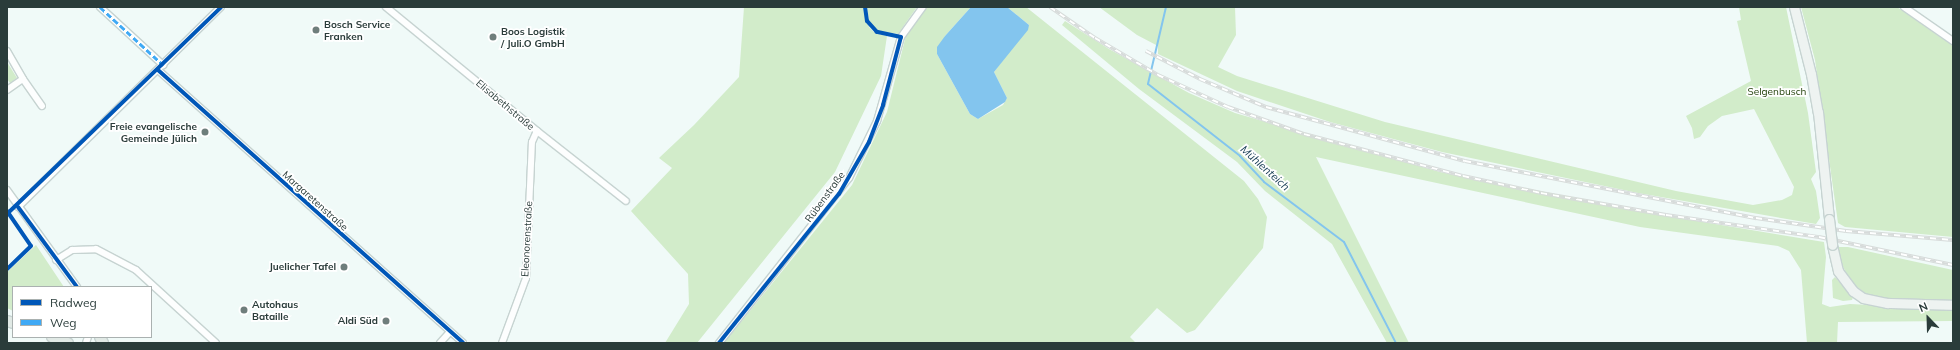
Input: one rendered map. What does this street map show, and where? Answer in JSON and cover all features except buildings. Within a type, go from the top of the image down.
[{"type":"main road","points":[[1794,7],[1811,74],[1818,112],[1832,245],[1838,271],[1853,291],[1863,298],[1887,303],[1953,305]]},
{"type":"main road","points":[[55,338],[68,343]]},
{"type":"street","points":[[100,7],[163,65]]},
{"type":"street","points":[[18,206],[221,7]]},
{"type":"street","name":"Elisabethstraße","points":[[386,7],[536,131],[626,201]]},
{"type":"street","name":"Rübenstraße","points":[[719,343],[849,178],[880,116],[901,37],[923,7]]},
{"type":"street","points":[[1904,7],[1953,41]]},
{"type":"street","points":[[7,51],[42,106]]},
{"type":"street","name":"Margaretenstraße","points":[[158,70],[463,343]]},
{"type":"street","points":[[7,90],[23,78]]},
{"type":"street","name":"Eleonorenstraße","points":[[502,343],[526,278],[532,142],[536,131]]},
{"type":"street","points":[[7,190],[76,286]]},
{"type":"street","points":[[56,260],[72,250],[96,249],[130,267],[152,286]]},
{"type":"street","points":[[152,286],[216,343]]},
{"type":"street","points":[[440,343],[450,332]]},
{"type":"green space","points":[[744,7],[864,7],[869,27],[875,33],[887,36],[881,76],[835,172],[697,343],[665,343],[689,304],[688,274],[631,211],[672,168],[659,158],[694,125],[739,77]]},
{"type":"green space","points":[[867,7],[917,7],[898,34],[877,31],[869,21]]},
{"type":"green space","points":[[928,7],[971,7],[945,36],[937,54],[970,114],[978,119],[1003,105],[1007,98],[994,72],[1029,25],[1007,7],[1026,7],[1244,181],[1258,199],[1267,217],[1263,248],[1195,330],[1187,333],[1157,308],[1130,337],[1136,343],[724,343],[852,185],[887,112],[907,31]]},
{"type":"green space","name":"Selgenbusch","points":[[1099,7],[1235,7],[1236,35],[1218,67],[1237,76],[1385,122],[1676,191],[1753,205],[1782,200],[1792,195],[1794,187],[1754,109],[1722,116],[1708,126],[1700,137],[1694,139],[1692,128],[1686,116],[1751,81],[1737,21],[1741,20],[1739,7],[1786,7],[1808,113],[1816,172],[1811,179],[1816,191],[1820,218],[1816,224],[1638,193],[1442,152],[1330,122],[1237,91],[1158,54],[1158,46],[1137,35]]},
{"type":"green space","points":[[1801,7],[1897,7],[1953,46],[1953,237],[1845,227],[1838,223],[1815,60]]},
{"type":"green space","points":[[1065,21],[1109,49],[1189,93],[1235,113],[1440,172],[1697,221],[1824,242],[1826,257],[1822,304],[1830,307],[1850,304],[1953,309],[1953,321],[1838,322],[1837,343],[1807,343],[1801,270],[1789,251],[1778,246],[1640,227],[1316,157],[1409,343],[1387,343],[1332,244],[1265,191],[1237,162],[1139,89],[1062,25]]},
{"type":"green space","points":[[7,62],[17,78],[10,83],[7,79]]},
{"type":"green space","points":[[36,245],[63,286],[12,286],[12,310],[7,308],[7,272]]},
{"type":"green space","points":[[1836,247],[1848,247],[1953,270],[1953,300],[1887,299],[1866,294],[1851,282],[1840,261]]},
{"type":"green space","points":[[1835,277],[1853,297],[1852,300],[1843,301],[1833,298],[1832,280]]},
{"type":"water","points":[[971,7],[1007,7],[1029,25],[1028,30],[994,72],[1007,98],[1005,102],[978,119],[970,114],[937,54],[937,47]]},
{"type":"waterway","name":"Mühlenteich","points":[[1166,7],[1148,84],[1240,156],[1264,182],[1344,242],[1396,343]]},
{"type":"railway","points":[[1050,7],[1095,38],[1158,75],[1228,107],[1304,134],[1463,176],[1541,193],[1666,215],[1819,237],[1953,265]]},
{"type":"railway","points":[[1146,51],[1200,79],[1266,107],[1465,161],[1756,218],[1846,231],[1953,240]]},
{"type":"marked path","points":[[100,7],[163,65]]},
{"type":"cycle path","points":[[8,213],[221,7]]},
{"type":"cycle path","points":[[719,343],[839,194],[869,142],[883,105],[901,37],[877,32],[867,21],[865,7]]},
{"type":"cycle path","points":[[158,70],[463,343]]},
{"type":"cycle path","points":[[18,207],[76,286]]},
{"type":"cycle path","points":[[7,211],[31,246],[7,269]]},
{"type":"place","name":"Bosch Service Franken","points":[[316,30]]},
{"type":"place","name":"Boos Logistik / Juli.O GmbH","points":[[493,37]]},
{"type":"place","name":"Freie evangelische Gemeinde Jülich","points":[[205,132]]},
{"type":"place","name":"Juelicher Tafel","points":[[344,267]]},
{"type":"place","name":"Autohaus Bataille","points":[[244,310]]},
{"type":"place","name":"Aldi Süd","points":[[386,321]]}]
